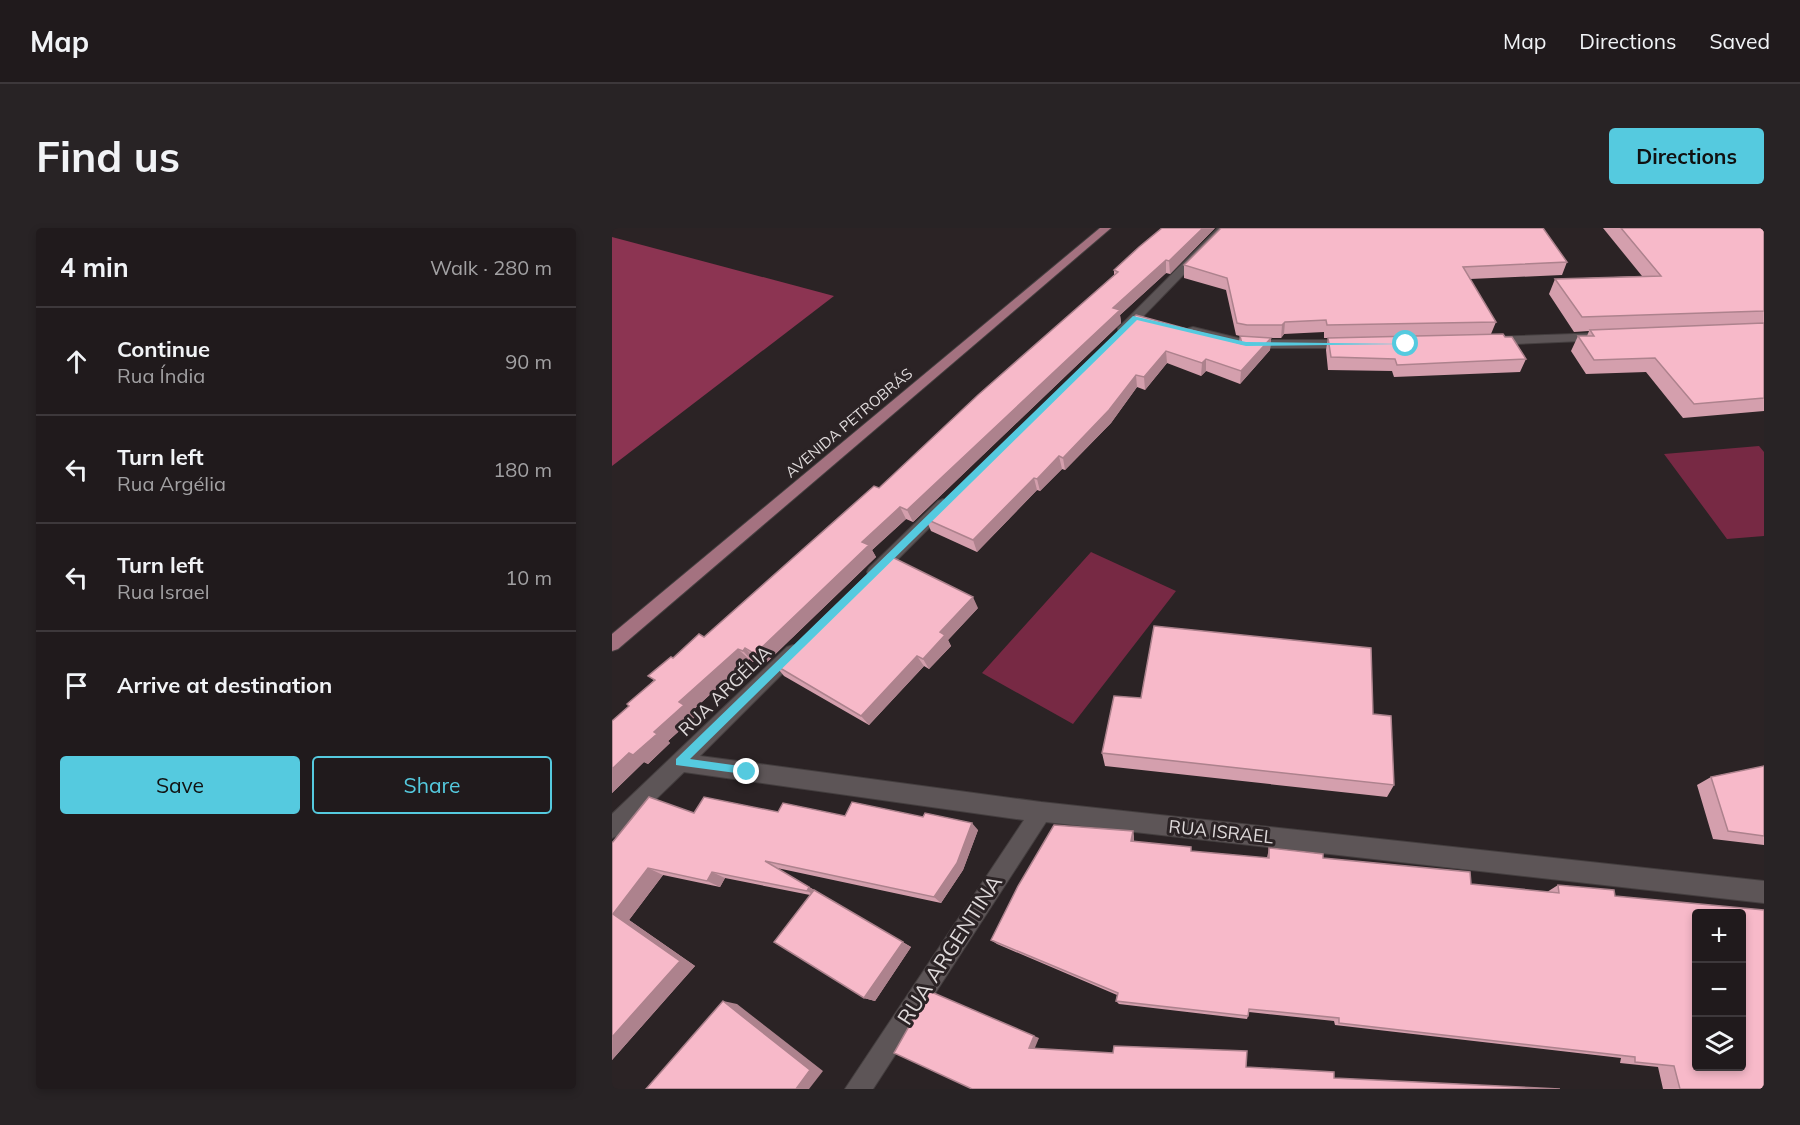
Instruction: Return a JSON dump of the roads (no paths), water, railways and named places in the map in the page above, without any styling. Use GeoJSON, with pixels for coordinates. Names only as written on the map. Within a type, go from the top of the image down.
{"type":"FeatureCollection","features":[{"type":"Feature","properties":{"kind":"main road","name":"AVENIDA PETROBRÁS"},"geometry":{"type":"LineString","coordinates":[[612,644],[1106,228]]}},
{"type":"Feature","properties":{"kind":"street"},"geometry":{"type":"LineString","coordinates":[[1110,343],[1141,319],[1224,232]]}},
{"type":"Feature","properties":{"kind":"street"},"geometry":{"type":"LineString","coordinates":[[1180,328],[1246,344],[1360,344]]}},
{"type":"Feature","properties":{"kind":"street"},"geometry":{"type":"LineString","coordinates":[[1475,342],[1614,337]]}},
{"type":"Feature","properties":{"kind":"street"},"geometry":{"type":"LineString","coordinates":[[865,581],[958,491]]}},
{"type":"Feature","properties":{"kind":"street","name":"RUA ARGÉLIA"},"geometry":{"type":"LineString","coordinates":[[612,828],[806,639]]}},
{"type":"Feature","properties":{"kind":"street","name":"RUA ISRAEL"},"geometry":{"type":"LineString","coordinates":[[679,762],[1041,812],[1764,892]]}},
{"type":"Feature","properties":{"kind":"street","name":"RUA ARGENTINA"},"geometry":{"type":"LineString","coordinates":[[858,1089],[1041,812]]}}]}
